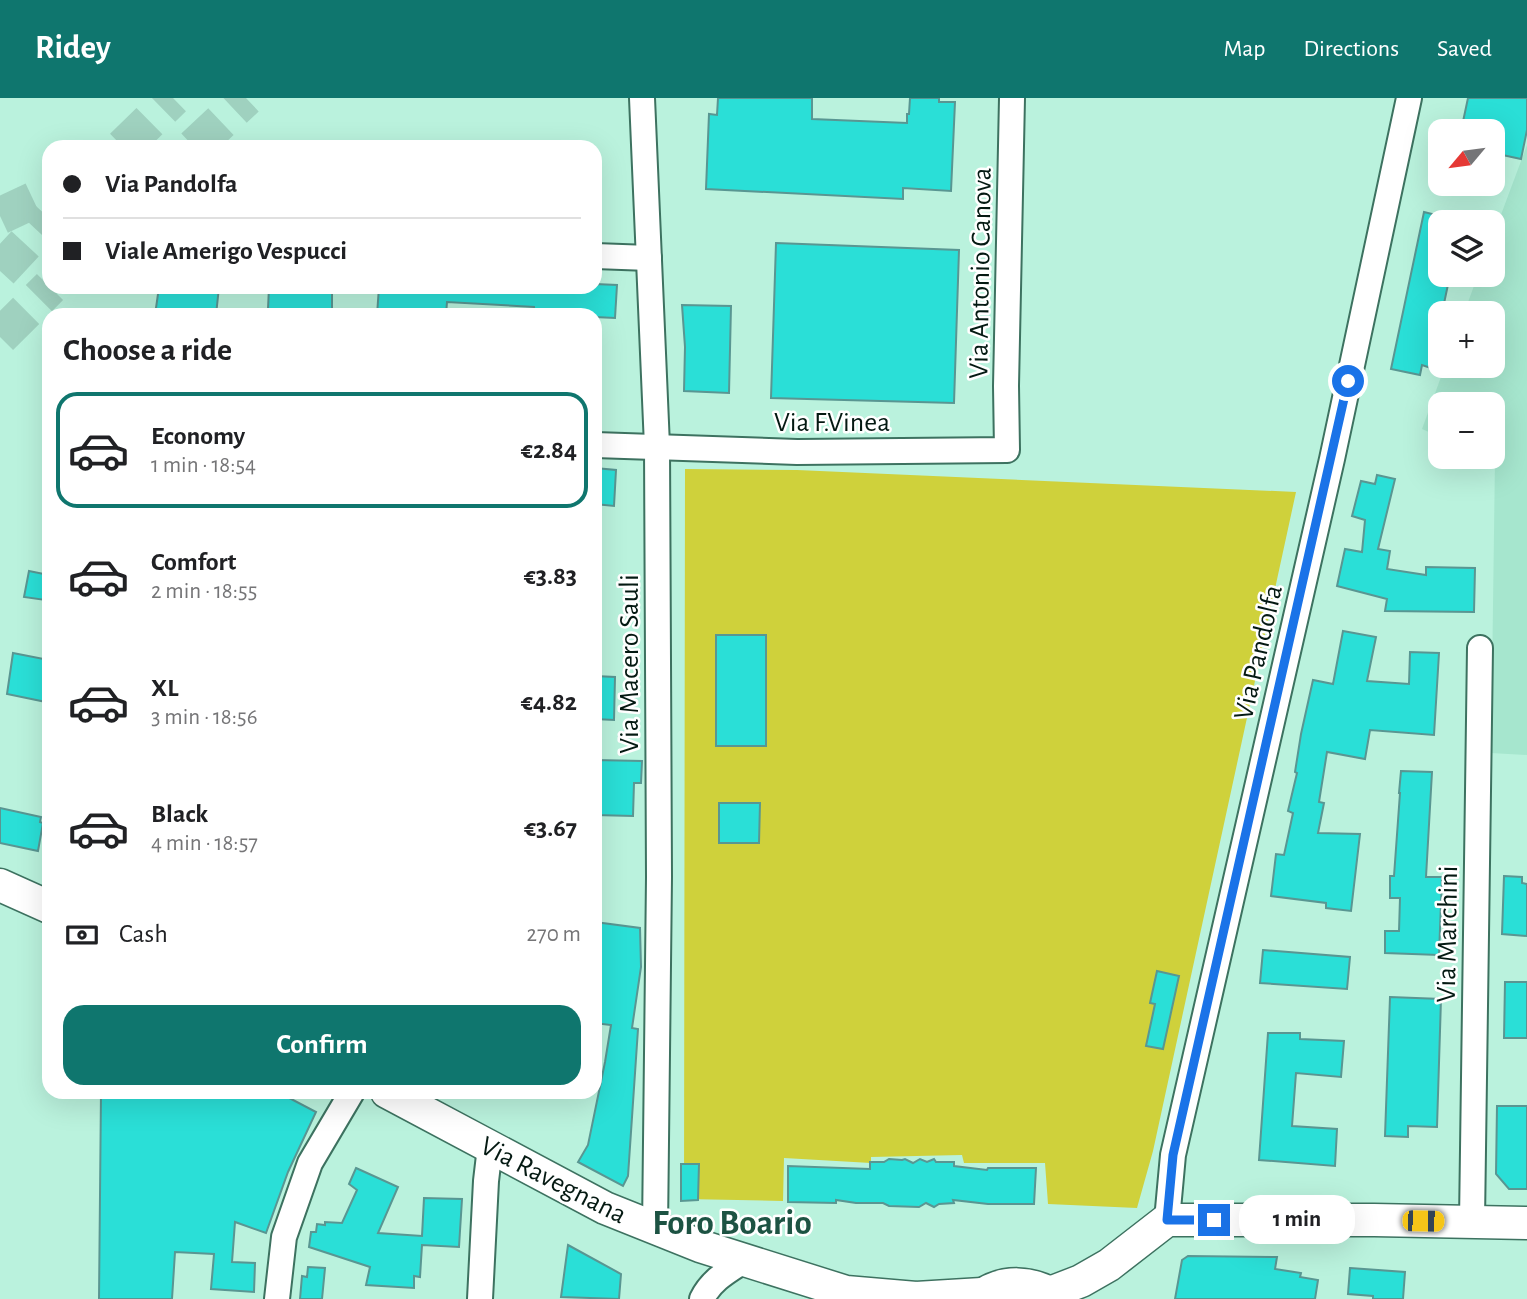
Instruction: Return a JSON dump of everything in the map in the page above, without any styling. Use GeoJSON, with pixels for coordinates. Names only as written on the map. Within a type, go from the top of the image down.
{"type":"FeatureCollection","features":[{"type":"Feature","properties":{"kind":"main road"},"geometry":{"type":"LineString","coordinates":[[0,885],[42,903]]}},
{"type":"Feature","properties":{"kind":"main road"},"geometry":{"type":"LineString","coordinates":[[0,896],[42,905]]}},
{"type":"Feature","properties":{"kind":"main road","name":"Via Ravegnana"},"geometry":{"type":"LineString","coordinates":[[400,1099],[605,1208],[700,1246],[852,1295],[980,1297],[1001,1286],[1026,1284],[1054,1296]]}},
{"type":"Feature","properties":{"kind":"main road"},"geometry":{"type":"LineString","coordinates":[[1054,1296],[1109,1265],[1167,1220],[1527,1223]]}},
{"type":"Feature","properties":{"kind":"street","name":"Via Macero Sauli"},"geometry":{"type":"LineString","coordinates":[[642,98],[657,446],[659,877],[656,1230]]}},
{"type":"Feature","properties":{"kind":"street","name":"Via Antonio Canova"},"geometry":{"type":"LineString","coordinates":[[1007,450],[1013,98]]}},
{"type":"Feature","properties":{"kind":"street","name":"Via Pandolfa"},"geometry":{"type":"LineString","coordinates":[[1167,1220],[1173,1155],[1329,472],[1409,98]]}},
{"type":"Feature","properties":{"kind":"street"},"geometry":{"type":"LineString","coordinates":[[602,256],[649,258]]}},
{"type":"Feature","properties":{"kind":"street","name":"Via F.Vinea"},"geometry":{"type":"LineString","coordinates":[[602,445],[797,452],[1007,450]]}},
{"type":"Feature","properties":{"kind":"street","name":"Via Marchini"},"geometry":{"type":"LineString","coordinates":[[1472,1222],[1480,648]]}},
{"type":"Feature","properties":{"kind":"street"},"geometry":{"type":"LineString","coordinates":[[277,1299],[284,1237],[310,1163],[348,1099]]}},
{"type":"Feature","properties":{"kind":"street"},"geometry":{"type":"LineString","coordinates":[[480,1299],[490,1147]]}},
{"type":"Feature","properties":{"kind":"street"},"geometry":{"type":"LineString","coordinates":[[702,1299],[707,1288],[719,1277],[745,1260]]}},
{"type":"Feature","properties":{"kind":"shaded area"},"geometry":{"type":"Polygon","coordinates":[[[1527,145],[1527,755],[1491,753],[1495,469],[1505,469],[1505,392],[1436,392],[1441,378],[1505,378],[1505,301],[1468,301],[1474,287],[1505,287],[1505,210],[1503,210],[1527,145]]]}},
{"type":"Feature","properties":{"kind":"shaded area"},"geometry":{"type":"Polygon","coordinates":[[[1428,413],[1428,432],[1422,429],[1428,413]]]}},
{"type":"Feature","properties":{"kind":"shaded area"},"geometry":{"type":"Polygon","coordinates":[[[685,469],[797,470],[1296,492],[1153,1151],[1137,1208],[1048,1204],[1045,1163],[964,1163],[962,1155],[871,1157],[871,1163],[784,1158],[783,1201],[684,1199],[685,469]]]}},
{"type":"Feature","properties":{"kind":"building"},"geometry":{"type":"Polygon","coordinates":[[[718,98],[812,98],[812,119],[907,123],[910,98],[939,98],[939,102],[955,102],[951,191],[903,188],[903,199],[706,189],[709,114],[717,115],[718,98]]]}},
{"type":"Feature","properties":{"kind":"building"},"geometry":{"type":"Polygon","coordinates":[[[1468,98],[1527,98],[1527,130],[1521,159],[1505,156],[1505,119],[1464,119],[1468,98]]]}},
{"type":"Feature","properties":{"kind":"building"},"geometry":{"type":"Polygon","coordinates":[[[1424,212],[1428,213],[1428,287],[1447,287],[1445,301],[1428,301],[1428,367],[1422,365],[1420,375],[1391,369],[1424,212]]]}},
{"type":"Feature","properties":{"kind":"building"},"geometry":{"type":"Polygon","coordinates":[[[776,243],[959,250],[954,403],[771,398],[776,243]]]}},
{"type":"Feature","properties":{"kind":"building"},"geometry":{"type":"Polygon","coordinates":[[[602,284],[617,285],[615,318],[602,317],[602,308],[534,308],[447,302],[447,308],[378,308],[378,294],[602,294],[602,284]]]}},
{"type":"Feature","properties":{"kind":"building"},"geometry":{"type":"Polygon","coordinates":[[[158,294],[218,294],[217,308],[156,308],[158,294]]]}},
{"type":"Feature","properties":{"kind":"building"},"geometry":{"type":"Polygon","coordinates":[[[269,294],[332,294],[332,308],[268,308],[269,294]]]}},
{"type":"Feature","properties":{"kind":"building"},"geometry":{"type":"Polygon","coordinates":[[[682,305],[731,306],[729,393],[684,391],[682,305]]]}},
{"type":"Feature","properties":{"kind":"building"},"geometry":{"type":"Polygon","coordinates":[[[602,469],[616,470],[614,506],[602,505],[602,469]]]}},
{"type":"Feature","properties":{"kind":"building"},"geometry":{"type":"Polygon","coordinates":[[[1377,475],[1395,479],[1378,549],[1390,551],[1387,569],[1426,575],[1426,567],[1475,568],[1474,612],[1385,611],[1387,599],[1337,586],[1345,549],[1362,552],[1365,520],[1352,516],[1361,481],[1375,484],[1377,475]]]}},
{"type":"Feature","properties":{"kind":"building"},"geometry":{"type":"Polygon","coordinates":[[[29,571],[42,574],[42,600],[24,597],[29,571]]]}},
{"type":"Feature","properties":{"kind":"building"},"geometry":{"type":"Polygon","coordinates":[[[1343,631],[1376,637],[1367,681],[1409,684],[1410,652],[1439,653],[1434,735],[1370,730],[1365,759],[1327,752],[1319,802],[1324,803],[1318,833],[1360,834],[1351,911],[1326,908],[1326,903],[1271,896],[1276,854],[1284,855],[1293,813],[1288,811],[1313,680],[1333,684],[1343,631]]]}},
{"type":"Feature","properties":{"kind":"building"},"geometry":{"type":"Polygon","coordinates":[[[716,635],[766,635],[766,746],[716,746],[716,635]]]}},
{"type":"Feature","properties":{"kind":"building"},"geometry":{"type":"Polygon","coordinates":[[[13,653],[42,659],[42,701],[7,694],[13,653]]]}},
{"type":"Feature","properties":{"kind":"building"},"geometry":{"type":"Polygon","coordinates":[[[602,676],[615,677],[614,720],[602,719],[602,676]]]}},
{"type":"Feature","properties":{"kind":"building"},"geometry":{"type":"Polygon","coordinates":[[[602,760],[642,761],[641,783],[634,783],[633,816],[602,815],[602,760]]]}},
{"type":"Feature","properties":{"kind":"building"},"geometry":{"type":"Polygon","coordinates":[[[1401,771],[1432,772],[1426,877],[1442,877],[1439,955],[1385,953],[1385,931],[1399,931],[1400,898],[1390,898],[1390,876],[1394,876],[1401,771]]]}},
{"type":"Feature","properties":{"kind":"building"},"geometry":{"type":"Polygon","coordinates":[[[719,803],[760,803],[759,843],[719,843],[719,803]]]}},
{"type":"Feature","properties":{"kind":"building"},"geometry":{"type":"Polygon","coordinates":[[[0,808],[41,817],[38,851],[0,843],[0,808]]]}},
{"type":"Feature","properties":{"kind":"building"},"geometry":{"type":"Polygon","coordinates":[[[1504,876],[1522,877],[1522,883],[1527,884],[1527,936],[1502,934],[1504,876]]]}},
{"type":"Feature","properties":{"kind":"building"},"geometry":{"type":"Polygon","coordinates":[[[602,923],[640,928],[641,967],[632,1028],[638,1029],[628,1176],[623,1186],[578,1162],[588,1145],[597,1099],[602,1099],[602,1077],[611,1025],[602,1024],[602,923]]]}},
{"type":"Feature","properties":{"kind":"building"},"geometry":{"type":"Polygon","coordinates":[[[1263,950],[1350,957],[1347,989],[1260,983],[1263,950]]]}},
{"type":"Feature","properties":{"kind":"building"},"geometry":{"type":"Polygon","coordinates":[[[1157,971],[1179,976],[1163,1049],[1146,1046],[1155,1004],[1150,1003],[1157,971]]]}},
{"type":"Feature","properties":{"kind":"building"},"geometry":{"type":"Polygon","coordinates":[[[1505,982],[1527,982],[1527,1038],[1504,1038],[1505,982]]]}},
{"type":"Feature","properties":{"kind":"building"},"geometry":{"type":"Polygon","coordinates":[[[1390,997],[1441,999],[1437,1127],[1408,1126],[1408,1137],[1385,1136],[1390,997]]]}},
{"type":"Feature","properties":{"kind":"building"},"geometry":{"type":"Polygon","coordinates":[[[1268,1033],[1300,1033],[1300,1039],[1344,1041],[1341,1077],[1296,1073],[1292,1126],[1337,1129],[1335,1166],[1259,1160],[1268,1033]]]}},
{"type":"Feature","properties":{"kind":"building"},"geometry":{"type":"Polygon","coordinates":[[[101,1099],[291,1099],[316,1112],[288,1172],[266,1233],[235,1222],[232,1262],[255,1263],[254,1292],[211,1289],[214,1254],[175,1252],[172,1299],[99,1299],[101,1099]]]}},
{"type":"Feature","properties":{"kind":"building"},"geometry":{"type":"Polygon","coordinates":[[[1497,1106],[1527,1106],[1527,1189],[1509,1189],[1496,1174],[1497,1106]]]}},
{"type":"Feature","properties":{"kind":"building"},"geometry":{"type":"Polygon","coordinates":[[[889,1159],[905,1159],[913,1163],[920,1159],[927,1162],[934,1159],[936,1162],[954,1162],[954,1166],[987,1170],[1036,1168],[1034,1204],[988,1204],[953,1200],[954,1203],[934,1207],[926,1203],[919,1207],[836,1200],[836,1203],[788,1202],[788,1166],[870,1169],[870,1162],[884,1162],[889,1159]]]}},
{"type":"Feature","properties":{"kind":"building"},"geometry":{"type":"Polygon","coordinates":[[[681,1164],[699,1164],[698,1200],[681,1201],[681,1164]]]}},
{"type":"Feature","properties":{"kind":"building"},"geometry":{"type":"Polygon","coordinates":[[[356,1168],[398,1187],[378,1233],[422,1236],[424,1198],[462,1199],[459,1247],[422,1245],[420,1277],[414,1276],[414,1288],[366,1285],[370,1267],[309,1247],[311,1232],[316,1232],[317,1224],[342,1223],[357,1190],[349,1184],[356,1168]]]}},
{"type":"Feature","properties":{"kind":"building"},"geometry":{"type":"Polygon","coordinates":[[[568,1245],[621,1274],[619,1299],[561,1297],[568,1245]]]}},
{"type":"Feature","properties":{"kind":"building"},"geometry":{"type":"Polygon","coordinates":[[[1188,1256],[1277,1257],[1275,1269],[1301,1273],[1300,1277],[1318,1280],[1315,1299],[1175,1299],[1182,1260],[1188,1256]]]}},
{"type":"Feature","properties":{"kind":"building"},"geometry":{"type":"Polygon","coordinates":[[[308,1267],[325,1268],[322,1299],[300,1299],[302,1276],[307,1277],[308,1267]]]}},
{"type":"Feature","properties":{"kind":"building"},"geometry":{"type":"Polygon","coordinates":[[[1350,1268],[1405,1272],[1403,1299],[1373,1299],[1373,1296],[1348,1294],[1350,1268]]]}},
{"type":"Feature","properties":{"kind":"tunnel"},"geometry":{"type":"LineString","coordinates":[[130,140],[173,98]]}},
{"type":"Feature","properties":{"kind":"tunnel"},"geometry":{"type":"LineString","coordinates":[[201,140],[246,98]]}},
{"type":"Feature","properties":{"kind":"tunnel"},"geometry":{"type":"LineString","coordinates":[[0,216],[42,196]]}},
{"type":"Feature","properties":{"kind":"tunnel"},"geometry":{"type":"LineString","coordinates":[[0,271],[42,226]]}},
{"type":"Feature","properties":{"kind":"tunnel"},"geometry":{"type":"LineString","coordinates":[[0,337],[43,294]]}},
{"type":"Feature","properties":{"kind":"district","name":"Foro Boario"},"geometry":{"type":"Point","coordinates":[732,1222]}},
{"type":"Feature","properties":{"kind":"route"},"geometry":{"type":"LineString","coordinates":[[1214,1220],[1167,1220],[1173,1155],[1348,381]]}}]}
